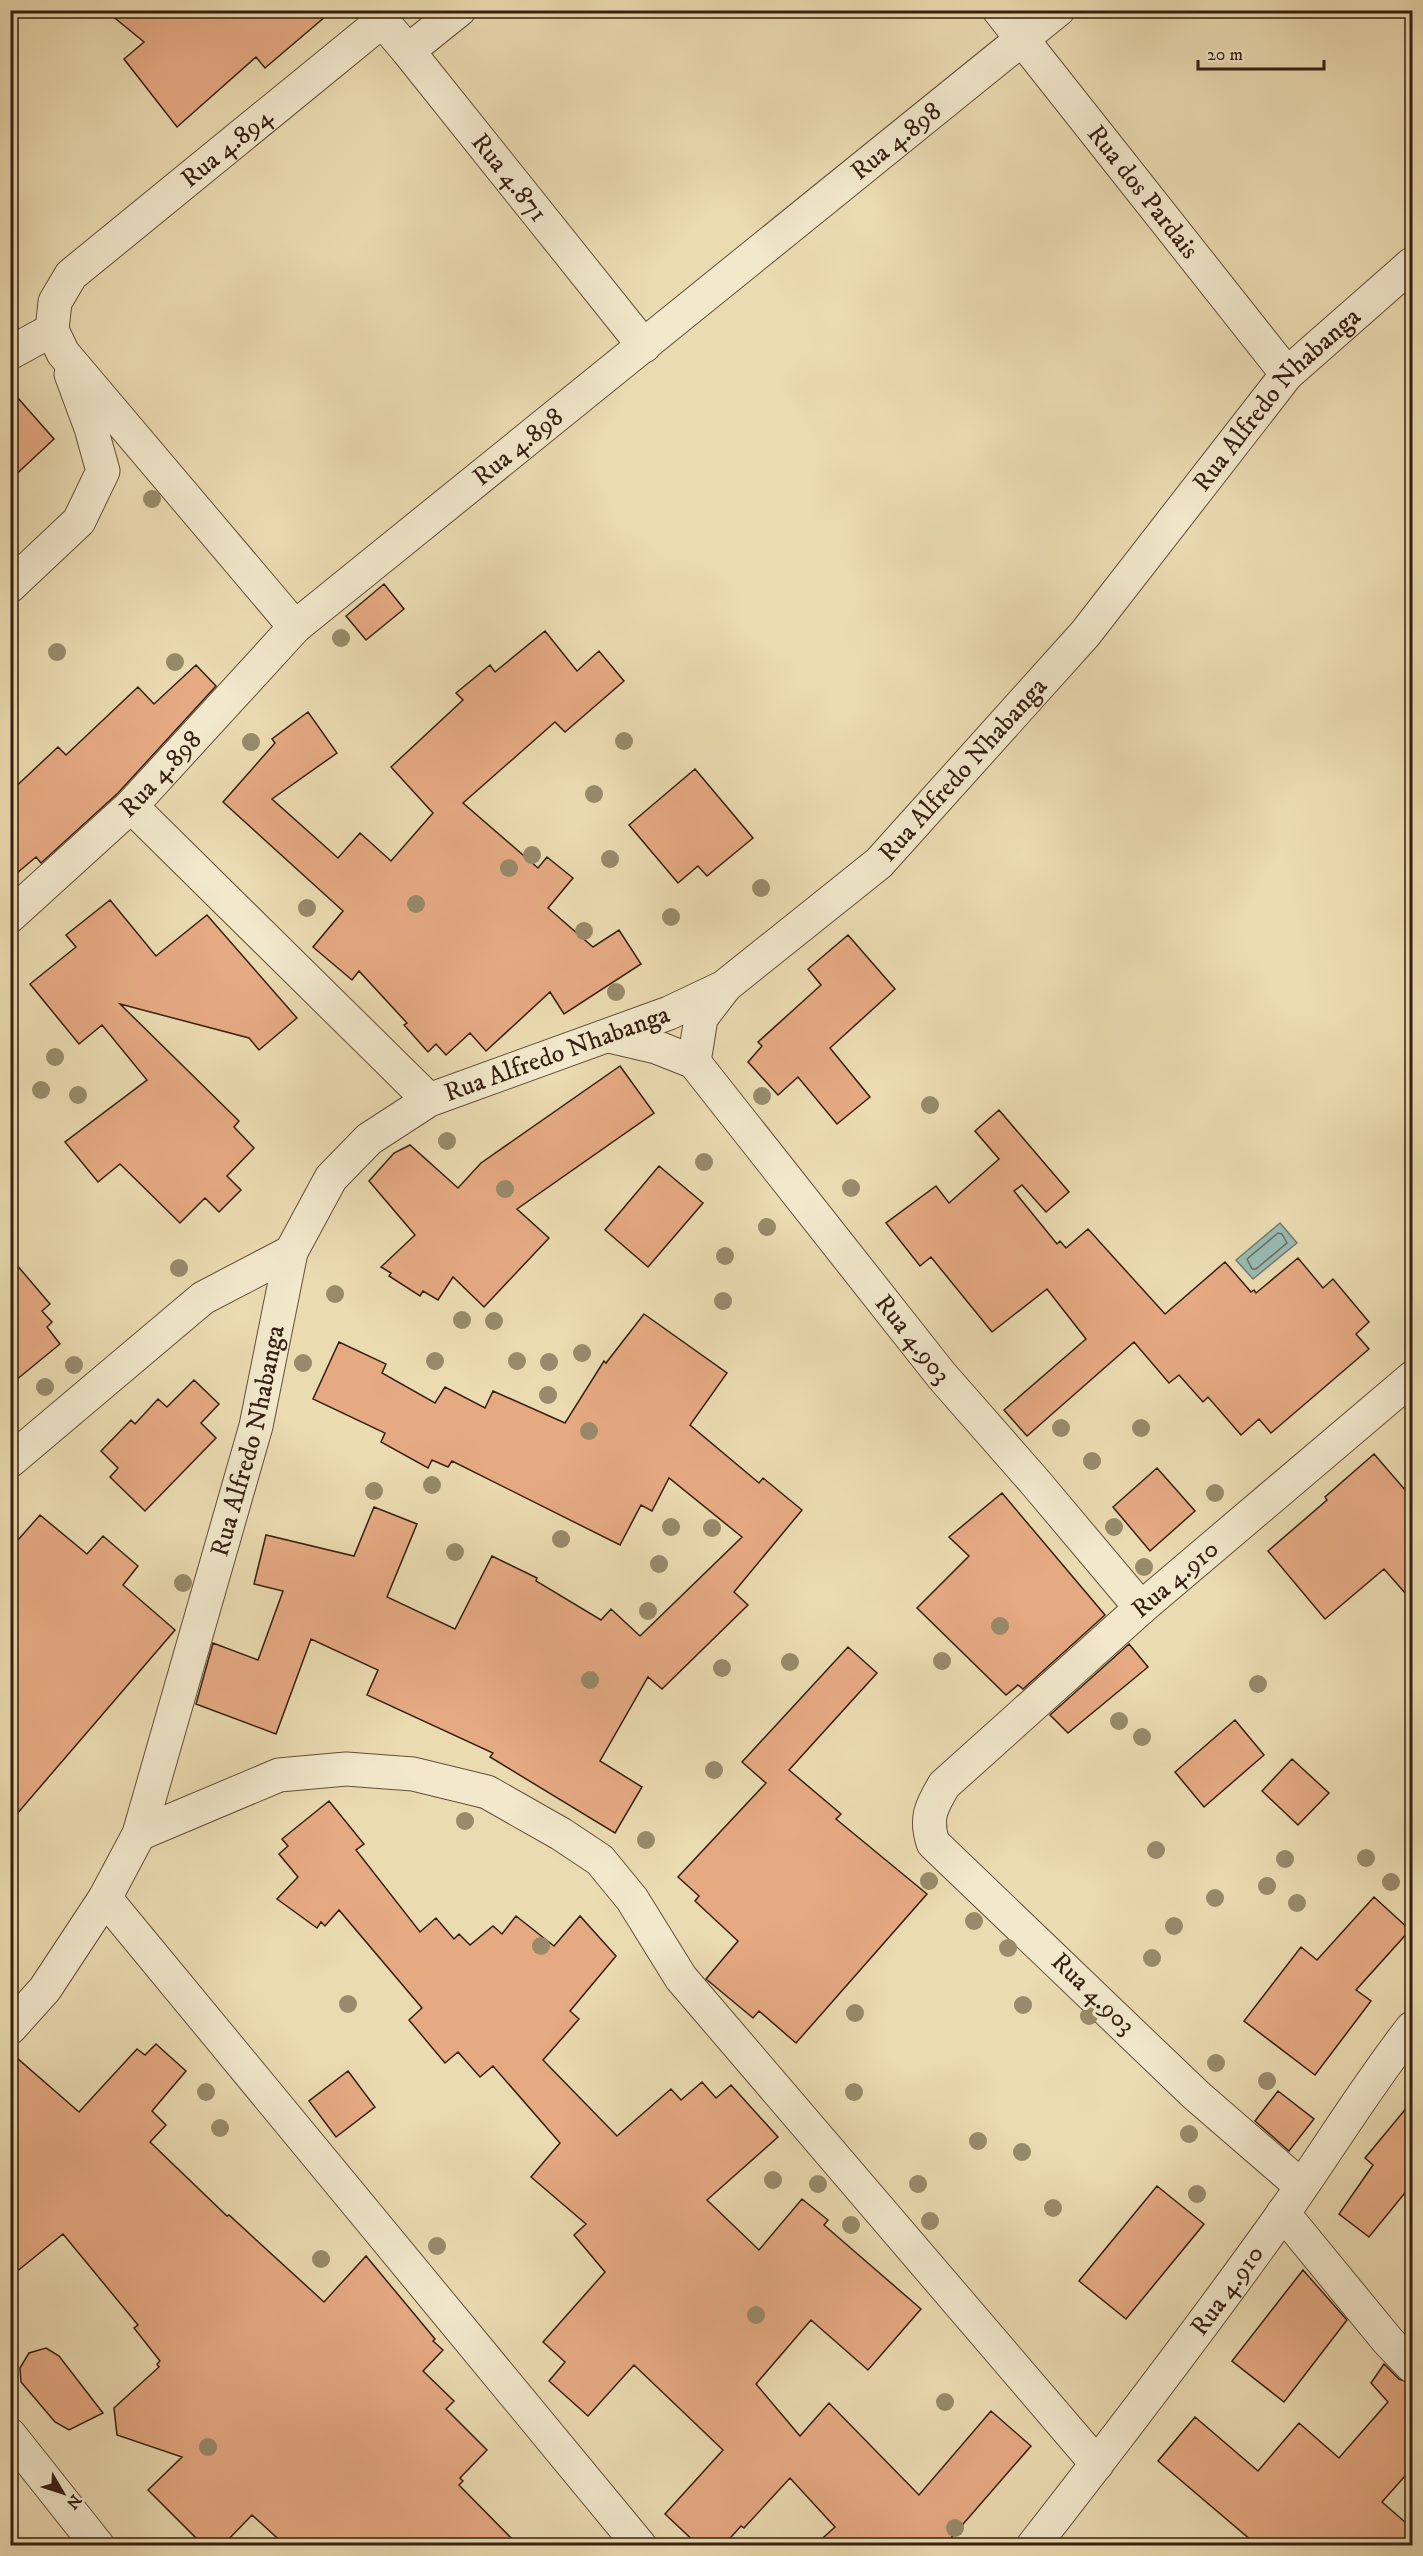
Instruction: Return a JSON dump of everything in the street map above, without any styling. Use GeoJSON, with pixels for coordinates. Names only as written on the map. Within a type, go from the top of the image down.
{"type":"FeatureCollection","features":[{"type":"Feature","properties":{"kind":"street"},"geometry":{"type":"LineString","coordinates":[[408,51],[459,10]]}},
{"type":"Feature","properties":{"kind":"street","name":"Rua dos Pardais"},"geometry":{"type":"LineString","coordinates":[[999,10],[1287,374]]}},
{"type":"Feature","properties":{"kind":"street","name":"Rua 4.898"},"geometry":{"type":"LineString","coordinates":[[10,916],[131,806],[295,627],[1024,40],[1058,10]]}},
{"type":"Feature","properties":{"kind":"street","name":"Rua 4.871"},"geometry":{"type":"LineString","coordinates":[[377,16],[408,51],[644,346]]}},
{"type":"Feature","properties":{"kind":"street","name":"Rua 4.894"},"geometry":{"type":"LineString","coordinates":[[58,341],[55,302],[71,275],[377,16]]}},
{"type":"Feature","properties":{"kind":"street","name":"Rua Alfredo Nhabanga"},"geometry":{"type":"LineString","coordinates":[[10,2028],[45,1989],[105,1898],[139,1834],[256,1426],[291,1252],[331,1178],[369,1139],[429,1100],[609,1036],[669,1013],[724,987],[879,863],[1085,634],[1287,374],[1413,264]]}},
{"type":"Feature","properties":{"kind":"street"},"geometry":{"type":"LineString","coordinates":[[10,353],[58,341]]}},
{"type":"Feature","properties":{"kind":"street"},"geometry":{"type":"LineString","coordinates":[[10,586],[79,521],[103,471],[91,428],[58,341]]}},
{"type":"Feature","properties":{"kind":"street"},"geometry":{"type":"LineString","coordinates":[[58,341],[295,627]]}},
{"type":"Feature","properties":{"kind":"street"},"geometry":{"type":"LineString","coordinates":[[131,806],[429,1100]]}},
{"type":"Feature","properties":{"kind":"street"},"geometry":{"type":"LineString","coordinates":[[609,1036],[656,1047],[694,1062],[701,1018],[724,987]]}},
{"type":"Feature","properties":{"kind":"street","name":"Rua 4.903"},"geometry":{"type":"LineString","coordinates":[[694,1062],[942,1376],[1141,1608]]}},
{"type":"Feature","properties":{"kind":"street"},"geometry":{"type":"LineString","coordinates":[[10,1461],[203,1298],[291,1252]]}},
{"type":"Feature","properties":{"kind":"street","name":"Rua 4.910"},"geometry":{"type":"LineString","coordinates":[[944,1785],[1141,1608],[1413,1378]]}},
{"type":"Feature","properties":{"kind":"street"},"geometry":{"type":"LineString","coordinates":[[139,1834],[279,1775],[346,1769],[413,1774],[487,1792],[600,1860],[632,1899],[681,1978],[1097,2464]]}},
{"type":"Feature","properties":{"kind":"street","name":"Rua 4.903"},"geometry":{"type":"LineString","coordinates":[[944,1785],[932,1805],[928,1826],[933,1843],[1071,1972],[1196,2095],[1300,2185]]}},
{"type":"Feature","properties":{"kind":"street"},"geometry":{"type":"LineString","coordinates":[[105,1898],[640,2546]]}},
{"type":"Feature","properties":{"kind":"street","name":"Rua 4.910"},"geometry":{"type":"LineString","coordinates":[[1033,2546],[1097,2464],[1283,2213],[1381,2068],[1413,2028]]}},
{"type":"Feature","properties":{"kind":"street"},"geometry":{"type":"LineString","coordinates":[[1283,2213],[1388,2341],[1413,2366]]}},
{"type":"Feature","properties":{"kind":"street"},"geometry":{"type":"LineString","coordinates":[[10,2434],[98,2546]]}},
{"type":"Feature","properties":{"kind":"water"},"geometry":{"type":"Polygon","coordinates":[[[1280,1223],[1297,1243],[1253,1279],[1236,1260],[1280,1223]]]}},
{"type":"Feature","properties":{"kind":"building"},"geometry":{"type":"Polygon","coordinates":[[[105,10],[333,10],[265,68],[256,57],[177,127],[124,59],[144,42],[105,10]]]}},
{"type":"Feature","properties":{"kind":"building"},"geometry":{"type":"Polygon","coordinates":[[[10,389],[54,439],[10,480],[10,389]]]}},
{"type":"Feature","properties":{"kind":"building"},"geometry":{"type":"Polygon","coordinates":[[[384,584],[404,609],[366,640],[346,616],[384,584]]]}},
{"type":"Feature","properties":{"kind":"building"},"geometry":{"type":"Polygon","coordinates":[[[545,631],[577,671],[599,651],[624,681],[565,732],[555,722],[463,803],[538,868],[547,857],[573,878],[548,908],[593,947],[619,930],[641,964],[564,1014],[550,992],[486,1051],[470,1033],[446,1055],[436,1044],[428,1052],[404,1025],[407,1023],[359,971],[352,980],[313,947],[343,911],[223,802],[275,743],[272,739],[308,712],[337,753],[272,799],[338,858],[360,833],[391,861],[433,813],[391,767],[463,700],[456,693],[490,665],[495,672],[545,631]]]}},
{"type":"Feature","properties":{"kind":"building"},"geometry":{"type":"Polygon","coordinates":[[[196,665],[216,686],[118,793],[41,863],[36,857],[10,879],[10,792],[58,747],[66,755],[138,687],[154,704],[196,665]]]}},
{"type":"Feature","properties":{"kind":"building"},"geometry":{"type":"Polygon","coordinates":[[[695,769],[753,838],[707,876],[698,866],[678,883],[629,825],[695,769]]]}},
{"type":"Feature","properties":{"kind":"building"},"geometry":{"type":"Polygon","coordinates":[[[110,900],[156,956],[207,915],[297,1018],[259,1050],[249,1038],[120,1004],[239,1121],[234,1127],[254,1148],[227,1176],[241,1190],[219,1212],[205,1198],[180,1223],[120,1164],[98,1182],[65,1142],[147,1080],[102,1025],[79,1044],[30,984],[76,947],[66,935],[110,900]]]}},
{"type":"Feature","properties":{"kind":"building"},"geometry":{"type":"Polygon","coordinates":[[[848,935],[895,989],[830,1048],[870,1097],[837,1124],[798,1077],[778,1095],[748,1062],[762,1046],[758,1042],[821,985],[808,969],[848,935]]]}},
{"type":"Feature","properties":{"kind":"building"},"geometry":{"type":"Polygon","coordinates":[[[620,1066],[654,1113],[517,1209],[549,1238],[484,1307],[453,1277],[438,1300],[423,1291],[420,1296],[389,1276],[391,1273],[381,1267],[415,1235],[369,1181],[394,1153],[410,1145],[458,1188],[481,1163],[620,1066]]]}},
{"type":"Feature","properties":{"kind":"building"},"geometry":{"type":"Polygon","coordinates":[[[999,1110],[1069,1192],[1046,1212],[1022,1185],[1014,1191],[1057,1244],[1060,1241],[1066,1248],[1088,1229],[1165,1314],[1225,1262],[1251,1292],[1254,1290],[1256,1293],[1298,1258],[1323,1288],[1333,1279],[1369,1322],[1356,1334],[1369,1349],[1271,1433],[1259,1419],[1241,1435],[1208,1397],[1203,1402],[1179,1375],[1169,1383],[1134,1342],[1027,1436],[1004,1410],[1086,1339],[1047,1289],[992,1332],[931,1257],[920,1266],[886,1223],[936,1186],[949,1203],[999,1159],[975,1131],[999,1110]]]}},
{"type":"Feature","properties":{"kind":"building"},"geometry":{"type":"Polygon","coordinates":[[[659,1166],[703,1203],[648,1267],[605,1230],[659,1166]]]}},
{"type":"Feature","properties":{"kind":"building"},"geometry":{"type":"Polygon","coordinates":[[[10,1257],[50,1304],[42,1311],[52,1322],[47,1327],[60,1344],[10,1385],[10,1257]]]}},
{"type":"Feature","properties":{"kind":"building"},"geometry":{"type":"Polygon","coordinates":[[[644,1314],[727,1373],[690,1425],[759,1483],[763,1478],[802,1510],[734,1592],[748,1605],[662,1689],[648,1677],[600,1761],[642,1787],[615,1833],[490,1757],[493,1753],[367,1695],[378,1670],[311,1639],[276,1734],[196,1704],[213,1643],[258,1660],[283,1591],[254,1584],[266,1535],[354,1556],[374,1507],[417,1524],[387,1597],[455,1629],[492,1556],[537,1578],[536,1581],[601,1620],[611,1609],[640,1636],[742,1537],[669,1478],[652,1511],[641,1505],[620,1545],[452,1461],[448,1467],[432,1460],[428,1468],[381,1442],[385,1433],[313,1399],[339,1342],[386,1364],[382,1373],[435,1403],[445,1387],[485,1408],[493,1391],[565,1423],[604,1361],[606,1363],[644,1314]]]}},
{"type":"Feature","properties":{"kind":"building"},"geometry":{"type":"Polygon","coordinates":[[[194,1380],[219,1404],[201,1423],[216,1438],[145,1511],[110,1477],[118,1468],[101,1451],[131,1420],[135,1424],[158,1399],[167,1407],[194,1380]]]}},
{"type":"Feature","properties":{"kind":"building"},"geometry":{"type":"Polygon","coordinates":[[[1374,1454],[1413,1499],[1413,1602],[1384,1569],[1325,1619],[1268,1551],[1327,1500],[1325,1497],[1374,1454]]]}},
{"type":"Feature","properties":{"kind":"building"},"geometry":{"type":"Polygon","coordinates":[[[1157,1468],[1195,1511],[1150,1551],[1113,1507],[1157,1468]]]}},
{"type":"Feature","properties":{"kind":"building"},"geometry":{"type":"Polygon","coordinates":[[[1002,1493],[1105,1615],[1023,1689],[1018,1685],[1006,1695],[917,1608],[969,1556],[949,1537],[1002,1493]]]}},
{"type":"Feature","properties":{"kind":"building"},"geometry":{"type":"Polygon","coordinates":[[[40,1515],[87,1554],[103,1536],[138,1566],[123,1585],[175,1630],[10,1822],[10,1549],[40,1515]]]}},
{"type":"Feature","properties":{"kind":"building"},"geometry":{"type":"Polygon","coordinates":[[[1129,1644],[1148,1667],[1068,1733],[1050,1715],[1129,1644]]]}},
{"type":"Feature","properties":{"kind":"building"},"geometry":{"type":"Polygon","coordinates":[[[848,1647],[877,1673],[789,1770],[841,1814],[836,1819],[927,1894],[796,2043],[759,2011],[753,2018],[706,1979],[738,1941],[695,1901],[699,1896],[678,1877],[766,1783],[742,1762],[848,1647]]]}},
{"type":"Feature","properties":{"kind":"building"},"geometry":{"type":"Polygon","coordinates":[[[1235,1720],[1264,1755],[1204,1807],[1175,1772],[1235,1720]]]}},
{"type":"Feature","properties":{"kind":"building"},"geometry":{"type":"Polygon","coordinates":[[[1292,1759],[1329,1793],[1298,1825],[1262,1791],[1292,1759]]]}},
{"type":"Feature","properties":{"kind":"building"},"geometry":{"type":"Polygon","coordinates":[[[329,1801],[364,1844],[356,1850],[420,1932],[436,1918],[454,1939],[459,1934],[470,1945],[493,1926],[502,1934],[516,1916],[554,1946],[580,1916],[616,1956],[570,2011],[579,2019],[543,2060],[617,2136],[671,2089],[681,2100],[702,2082],[716,2098],[731,2085],[778,2137],[707,2200],[759,2250],[802,2199],[828,2220],[824,2225],[921,2309],[868,2370],[811,2320],[756,2384],[800,2436],[829,2403],[919,2495],[991,2411],[1031,2446],[944,2546],[814,2546],[835,2527],[790,2478],[744,2528],[741,2526],[723,2546],[699,2546],[665,2514],[723,2450],[634,2365],[588,2416],[549,2381],[565,2362],[543,2342],[605,2272],[574,2235],[586,2224],[531,2177],[560,2143],[493,2066],[480,2077],[458,2052],[445,2063],[409,2020],[422,2008],[339,1910],[325,1926],[321,1922],[317,1928],[277,1899],[298,1877],[279,1854],[288,1846],[282,1839],[329,1801]]]}},
{"type":"Feature","properties":{"kind":"building"},"geometry":{"type":"Polygon","coordinates":[[[1374,1897],[1410,1930],[1356,1990],[1371,2001],[1315,2075],[1244,2021],[1301,1947],[1317,1960],[1374,1897]]]}},
{"type":"Feature","properties":{"kind":"building"},"geometry":{"type":"Polygon","coordinates":[[[156,2044],[186,2071],[152,2111],[166,2125],[150,2142],[227,2216],[229,2215],[324,2302],[366,2256],[435,2339],[433,2341],[443,2350],[423,2371],[454,2401],[446,2409],[487,2450],[460,2478],[463,2481],[459,2485],[519,2546],[286,2546],[252,2515],[222,2546],[204,2546],[148,2490],[182,2457],[117,2435],[114,2408],[159,2367],[157,2364],[160,2361],[134,2328],[138,2325],[63,2234],[10,2277],[10,2052],[79,2112],[137,2049],[145,2055],[156,2044]]]}},
{"type":"Feature","properties":{"kind":"building"},"geometry":{"type":"Polygon","coordinates":[[[348,2071],[375,2107],[336,2137],[309,2101],[348,2071]]]}},
{"type":"Feature","properties":{"kind":"building"},"geometry":{"type":"Polygon","coordinates":[[[1278,2091],[1314,2119],[1289,2151],[1255,2121],[1278,2091]]]}},
{"type":"Feature","properties":{"kind":"building"},"geometry":{"type":"Polygon","coordinates":[[[1413,2100],[1413,2183],[1369,2237],[1339,2214],[1373,2165],[1365,2158],[1413,2100]]]}},
{"type":"Feature","properties":{"kind":"building"},"geometry":{"type":"Polygon","coordinates":[[[1157,2186],[1204,2224],[1126,2319],[1079,2281],[1157,2186]]]}},
{"type":"Feature","properties":{"kind":"building"},"geometry":{"type":"Polygon","coordinates":[[[1303,2270],[1347,2320],[1284,2402],[1232,2361],[1303,2270]]]}},
{"type":"Feature","properties":{"kind":"building"},"geometry":{"type":"Polygon","coordinates":[[[46,2348],[59,2356],[103,2413],[69,2430],[55,2422],[21,2382],[20,2368],[29,2353],[46,2348]]]}},
{"type":"Feature","properties":{"kind":"building"},"geometry":{"type":"Polygon","coordinates":[[[1384,2364],[1399,2379],[1413,2384],[1413,2467],[1382,2502],[1413,2529],[1413,2546],[1258,2546],[1158,2461],[1195,2417],[1258,2471],[1299,2423],[1339,2458],[1388,2402],[1371,2383],[1384,2364]]]}}]}
